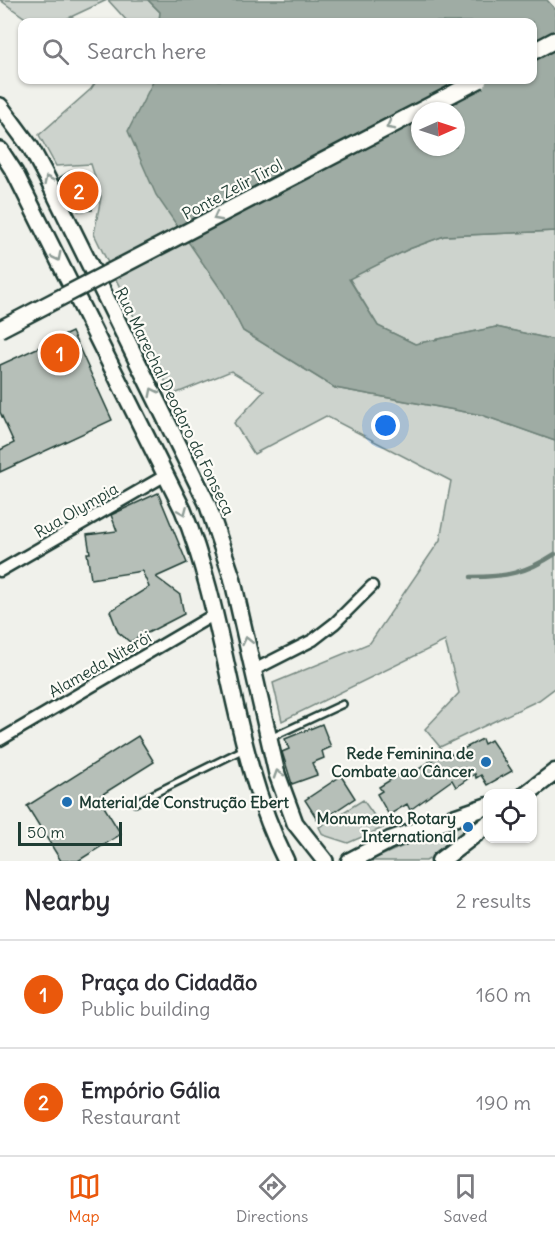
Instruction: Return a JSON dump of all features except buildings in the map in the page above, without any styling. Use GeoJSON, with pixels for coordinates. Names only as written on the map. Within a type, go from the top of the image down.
{"type":"FeatureCollection","features":[{"type":"Feature","properties":{"kind":"main road"},"geometry":{"type":"LineString","coordinates":[[537,49],[555,40]]}},
{"type":"Feature","properties":{"kind":"main road","name":"Ponte Zelir Tirol"},"geometry":{"type":"LineString","coordinates":[[0,330],[471,84]]}},
{"type":"Feature","properties":{"kind":"main road","name":"Rua Marechal Deodoro da Fonseca"},"geometry":{"type":"LineString","coordinates":[[1,108],[31,148],[46,176],[207,502],[227,557],[268,739],[295,823],[325,861]]}},
{"type":"Feature","properties":{"kind":"main road"},"geometry":{"type":"LineString","coordinates":[[0,150],[15,173],[75,292],[166,475],[196,543],[246,749],[264,810],[286,861]]}},
{"type":"Feature","properties":{"kind":"main road"},"geometry":{"type":"LineString","coordinates":[[246,749],[268,739]]}},
{"type":"Feature","properties":{"kind":"main road"},"geometry":{"type":"LineString","coordinates":[[530,789],[555,772]]}},
{"type":"Feature","properties":{"kind":"main road"},"geometry":{"type":"LineString","coordinates":[[350,861],[390,840],[483,808]]}},
{"type":"Feature","properties":{"kind":"main road"},"geometry":{"type":"LineString","coordinates":[[440,861],[483,828]]}},
{"type":"Feature","properties":{"kind":"street"},"geometry":{"type":"LineString","coordinates":[[0,330],[75,292]]}},
{"type":"Feature","properties":{"kind":"street","name":"Rua Olympia"},"geometry":{"type":"LineString","coordinates":[[0,571],[166,475]]}},
{"type":"Feature","properties":{"kind":"street"},"geometry":{"type":"LineString","coordinates":[[254,670],[313,640],[336,623],[372,586]]}},
{"type":"Feature","properties":{"kind":"street","name":"Alameda Niterói"},"geometry":{"type":"LineString","coordinates":[[0,740],[215,614]]}},
{"type":"Feature","properties":{"kind":"lane"},"geometry":{"type":"LineString","coordinates":[[268,739],[343,704]]}},
{"type":"Feature","properties":{"kind":"lane"},"geometry":{"type":"LineString","coordinates":[[135,803],[246,749]]}},
{"type":"Feature","properties":{"kind":"shaded area"},"geometry":{"type":"Polygon","coordinates":[[[0,0],[107,0],[69,18],[25,18],[0,0]]]}},
{"type":"Feature","properties":{"kind":"shaded area"},"geometry":{"type":"Polygon","coordinates":[[[108,0],[148,0],[160,12],[159,18],[124,18],[108,0]]]}},
{"type":"Feature","properties":{"kind":"shaded area"},"geometry":{"type":"Polygon","coordinates":[[[148,0],[547,0],[555,9],[555,231],[444,236],[409,249],[349,279],[378,326],[415,344],[496,327],[555,340],[555,441],[482,415],[335,388],[243,331],[224,294],[156,195],[128,131],[152,84],[537,84],[537,18],[159,18],[160,12],[148,0]]]}},
{"type":"Feature","properties":{"kind":"shaded area"},"geometry":{"type":"Polygon","coordinates":[[[94,84],[155,84],[195,250],[225,294],[243,331],[335,388],[482,415],[555,441],[555,688],[539,700],[440,747],[425,729],[459,693],[445,641],[282,721],[273,683],[370,643],[440,540],[451,481],[326,416],[254,454],[234,423],[264,391],[231,371],[172,395],[94,234],[101,197],[91,164],[56,166],[39,135],[94,84]]]}},
{"type":"Feature","properties":{"kind":"shaded area"},"geometry":{"type":"Polygon","coordinates":[[[555,231],[555,340],[496,327],[415,344],[378,326],[349,278],[409,249],[444,236],[555,231]]]}},
{"type":"Feature","properties":{"kind":"shaded area"},"geometry":{"type":"Polygon","coordinates":[[[363,800],[383,828],[348,843],[323,835],[319,827],[363,800]]]}},
{"type":"Feature","properties":{"kind":"shaded area"},"geometry":{"type":"Polygon","coordinates":[[[483,817],[447,848],[426,861],[369,861],[426,836],[483,817]]]}},
{"type":"Feature","properties":{"kind":"waterway"},"geometry":{"type":"LineString","coordinates":[[471,577],[515,573],[534,566],[555,554]]}},
{"type":"Feature","properties":{"kind":"place","name":"Empório Gália"},"geometry":{"type":"Point","coordinates":[79,191]}},
{"type":"Feature","properties":{"kind":"place","name":"Praça do Cidadão"},"geometry":{"type":"Point","coordinates":[60,353]}},
{"type":"Feature","properties":{"kind":"place","name":"Rede Feminina de Combate ao Câncer"},"geometry":{"type":"Point","coordinates":[486,762]}},
{"type":"Feature","properties":{"kind":"place","name":"Material de Construção Ebert"},"geometry":{"type":"Point","coordinates":[67,802]}},
{"type":"Feature","properties":{"kind":"place","name":"Monumento Rotary International"},"geometry":{"type":"Point","coordinates":[468,827]}}]}
